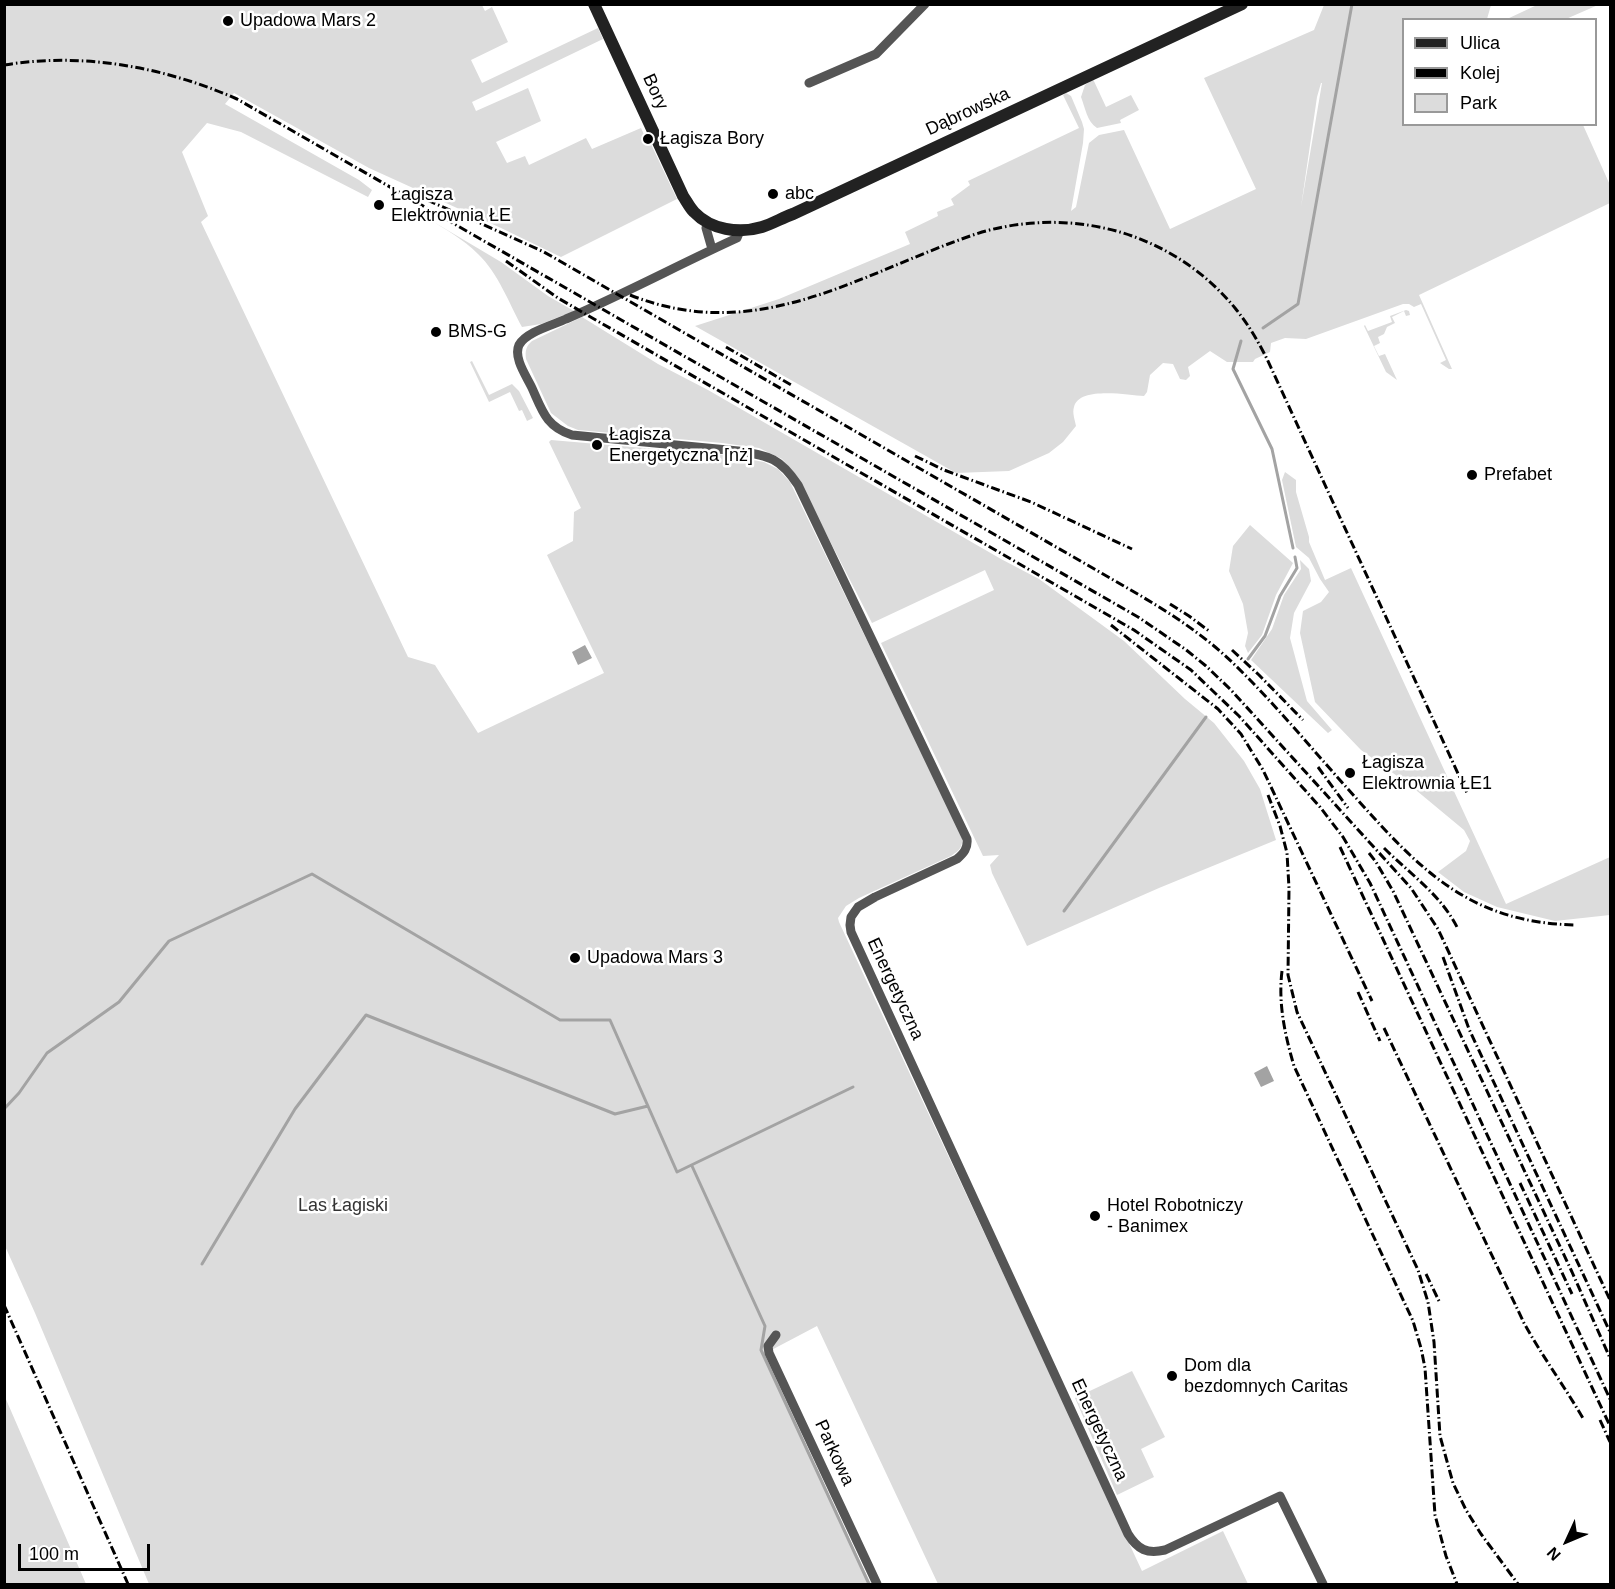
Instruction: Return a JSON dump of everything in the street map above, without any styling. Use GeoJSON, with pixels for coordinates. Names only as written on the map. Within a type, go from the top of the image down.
{"type":"FeatureCollection","features":[{"type":"Feature","properties":{"kind":"street","name":"Bory"},"geometry":{"type":"LineString","coordinates":[[594,4],[683,196],[694,213],[708,222],[740,231]]}},
{"type":"Feature","properties":{"kind":"street"},"geometry":{"type":"LineString","coordinates":[[809,83],[876,54],[926,4]]}},
{"type":"Feature","properties":{"kind":"street","name":"Dąbrowska"},"geometry":{"type":"LineString","coordinates":[[572,435],[554,426],[544,414],[519,361],[517,350],[529,334],[582,312],[737,238],[740,231],[765,226],[1242,4]]}},
{"type":"Feature","properties":{"kind":"street"},"geometry":{"type":"LineString","coordinates":[[708,222],[706,228],[712,249]]}},
{"type":"Feature","properties":{"kind":"street","name":"Energetyczna"},"geometry":{"type":"LineString","coordinates":[[572,435],[762,455],[772,458],[784,468],[798,485],[968,843],[965,851],[957,859],[858,907],[851,917],[851,932],[1128,1534],[1133,1542],[1146,1551],[1166,1550],[1280,1496],[1323,1584]]}},
{"type":"Feature","properties":{"kind":"street","name":"Parkowa"},"geometry":{"type":"LineString","coordinates":[[776,1335],[768,1346],[769,1353],[877,1584]]}},
{"type":"Feature","properties":{"kind":"green space"},"geometry":{"type":"Polygon","coordinates":[[[1537,4],[1598,5],[1568,18],[1509,18],[1537,4]]]}},
{"type":"Feature","properties":{"kind":"green space","name":"Las Łagiski"},"geometry":{"type":"Polygon","coordinates":[[[4,5],[482,5],[485,11],[492,7],[508,42],[471,60],[482,83],[598,28],[603,39],[472,102],[476,111],[528,88],[541,121],[496,142],[507,163],[525,156],[529,165],[586,138],[592,149],[641,128],[648,143],[650,142],[677,199],[561,257],[369,168],[234,93],[225,104],[359,180],[372,190],[368,197],[241,132],[207,123],[182,152],[208,216],[201,222],[408,657],[435,665],[478,733],[604,673],[547,555],[573,541],[574,512],[581,508],[549,442],[551,440],[725,455],[764,462],[778,469],[790,482],[962,836],[961,846],[954,854],[859,898],[846,906],[838,918],[839,922],[1142,1571],[1223,1531],[1248,1584],[938,1584],[817,1326],[762,1355],[871,1584],[149,1584],[5,1246],[4,5]]]}},
{"type":"Feature","properties":{"kind":"green space"},"geometry":{"type":"Polygon","coordinates":[[[1324,5],[1491,5],[1487,18],[1402,18],[1402,126],[1583,126],[1610,185],[1610,203],[1419,295],[1452,369],[1440,363],[1446,360],[1421,304],[1414,307],[1403,304],[1306,339],[1285,338],[1271,343],[1270,352],[1253,362],[1227,362],[1210,351],[1188,367],[1190,376],[1186,380],[1180,379],[1173,364],[1163,363],[1150,375],[1144,396],[1104,393],[1085,396],[1078,400],[1073,409],[1076,426],[1063,442],[1049,453],[1009,471],[956,473],[695,326],[779,299],[910,244],[905,232],[938,216],[937,212],[954,205],[951,199],[970,185],[968,181],[1079,128],[1063,95],[1066,93],[1071,96],[1084,129],[1071,211],[1076,207],[1089,143],[1099,135],[1124,130],[1170,229],[1256,189],[1204,78],[1314,30],[1324,5]],[[1322,83],[1317,97],[1301,207],[1322,83]]]}},
{"type":"Feature","properties":{"kind":"green space"},"geometry":{"type":"Polygon","coordinates":[[[1093,79],[1106,107],[1131,95],[1139,110],[1120,120],[1121,123],[1097,128],[1089,118],[1081,97],[1085,85],[1093,79]]]}},
{"type":"Feature","properties":{"kind":"green space"},"geometry":{"type":"Polygon","coordinates":[[[427,218],[501,262],[548,296],[574,311],[541,324],[522,327],[497,279],[485,262],[460,239],[427,218]]]}},
{"type":"Feature","properties":{"kind":"green space"},"geometry":{"type":"Polygon","coordinates":[[[1406,310],[1410,315],[1406,316],[1404,311],[1392,317],[1395,323],[1387,327],[1384,334],[1378,337],[1380,343],[1374,346],[1379,356],[1385,354],[1397,380],[1386,372],[1364,326],[1368,331],[1392,322],[1390,316],[1406,310]]]}},
{"type":"Feature","properties":{"kind":"green space"},"geometry":{"type":"Polygon","coordinates":[[[582,317],[658,364],[708,390],[1039,579],[1124,641],[1214,723],[1244,761],[1260,789],[1276,840],[1027,946],[992,873],[990,865],[999,855],[983,856],[881,643],[994,590],[985,570],[872,623],[796,475],[782,459],[759,448],[578,430],[568,426],[551,413],[526,359],[526,349],[532,341],[582,317]]]}},
{"type":"Feature","properties":{"kind":"green space"},"geometry":{"type":"Polygon","coordinates":[[[472,361],[489,395],[512,384],[519,391],[533,418],[527,421],[522,410],[519,411],[510,392],[489,402],[470,362],[472,361]]]}},
{"type":"Feature","properties":{"kind":"green space"},"geometry":{"type":"Polygon","coordinates":[[[1285,472],[1296,480],[1296,492],[1309,542],[1325,580],[1351,568],[1506,904],[1610,857],[1610,915],[1555,921],[1497,907],[1464,892],[1438,872],[1466,851],[1470,841],[1464,830],[1411,786],[1361,750],[1315,702],[1300,633],[1303,611],[1321,602],[1329,592],[1309,558],[1296,547],[1282,480],[1285,472]]]}},
{"type":"Feature","properties":{"kind":"green space"},"geometry":{"type":"Polygon","coordinates":[[[1250,525],[1293,563],[1276,595],[1262,635],[1248,653],[1245,646],[1248,633],[1243,604],[1229,571],[1233,546],[1250,525]]]}},
{"type":"Feature","properties":{"kind":"green space"},"geometry":{"type":"Polygon","coordinates":[[[1300,560],[1309,569],[1311,581],[1294,613],[1290,638],[1307,701],[1332,730],[1328,733],[1251,660],[1272,629],[1284,595],[1301,569],[1300,560]]]}},
{"type":"Feature","properties":{"kind":"green space"},"geometry":{"type":"Polygon","coordinates":[[[1132,1371],[1165,1437],[1141,1449],[1154,1477],[1117,1495],[1075,1398],[1132,1371]]]}},
{"type":"Feature","properties":{"kind":"green space"},"geometry":{"type":"Polygon","coordinates":[[[5,1397],[86,1584],[5,1584],[5,1397]]]}},
{"type":"Feature","properties":{"kind":"shaded area"},"geometry":{"type":"Polygon","coordinates":[[[585,645],[592,658],[578,665],[572,652],[585,645]]]}},
{"type":"Feature","properties":{"kind":"shaded area"},"geometry":{"type":"Polygon","coordinates":[[[1267,1066],[1274,1081],[1261,1087],[1254,1073],[1267,1066]]]}},
{"type":"Feature","properties":{"kind":"waterway"},"geometry":{"type":"LineString","coordinates":[[1263,328],[1298,304],[1352,4]]}},
{"type":"Feature","properties":{"kind":"waterway"},"geometry":{"type":"LineString","coordinates":[[1241,341],[1233,369],[1272,449],[1293,548]]}},
{"type":"Feature","properties":{"kind":"waterway"},"geometry":{"type":"LineString","coordinates":[[1248,659],[1265,636],[1280,596],[1297,568],[1295,557]]}},
{"type":"Feature","properties":{"kind":"waterway"},"geometry":{"type":"LineString","coordinates":[[1064,911],[1206,717]]}},
{"type":"Feature","properties":{"kind":"waterway"},"geometry":{"type":"LineString","coordinates":[[4,1109],[19,1093],[47,1053],[119,1002],[169,941],[312,874],[560,1020],[610,1020],[677,1172],[853,1087]]}},
{"type":"Feature","properties":{"kind":"waterway"},"geometry":{"type":"LineString","coordinates":[[202,1264],[295,1109],[366,1015],[615,1114],[648,1106]]}},
{"type":"Feature","properties":{"kind":"waterway"},"geometry":{"type":"LineString","coordinates":[[692,1166],[765,1326],[761,1350],[869,1584]]}},
{"type":"Feature","properties":{"kind":"railway"},"geometry":{"type":"LineString","coordinates":[[4,65],[64,60],[123,65],[181,78],[237,99],[1138,617],[1185,649],[1231,690],[1411,888],[1438,929],[1610,1300]]}},
{"type":"Feature","properties":{"kind":"railway"},"geometry":{"type":"LineString","coordinates":[[427,200],[477,222]]}},
{"type":"Feature","properties":{"kind":"railway"},"geometry":{"type":"LineString","coordinates":[[469,218],[544,252],[1171,615],[1212,644],[1236,666],[1380,824],[1426,870],[1477,903],[1506,915],[1539,922],[1576,925]]}},
{"type":"Feature","properties":{"kind":"railway"},"geometry":{"type":"LineString","coordinates":[[630,295],[678,309],[723,313],[767,308],[810,298],[982,232],[1017,225],[1052,222],[1087,225],[1120,232],[1152,244],[1182,261],[1210,282],[1235,308],[1264,352],[1467,793]]}},
{"type":"Feature","properties":{"kind":"railway"},"geometry":{"type":"LineString","coordinates":[[506,261],[558,298],[1134,630],[1191,670],[1239,716],[1320,807],[1343,837],[1370,883],[1610,1399]]}},
{"type":"Feature","properties":{"kind":"railway"},"geometry":{"type":"LineString","coordinates":[[726,347],[793,386]]}},
{"type":"Feature","properties":{"kind":"railway"},"geometry":{"type":"LineString","coordinates":[[915,456],[944,470],[1031,502],[1132,549]]}},
{"type":"Feature","properties":{"kind":"railway"},"geometry":{"type":"LineString","coordinates":[[1170,604],[1209,631]]}},
{"type":"Feature","properties":{"kind":"railway"},"geometry":{"type":"LineString","coordinates":[[1111,625],[1218,709],[1241,734],[1263,770],[1372,1001]]}},
{"type":"Feature","properties":{"kind":"railway"},"geometry":{"type":"LineString","coordinates":[[1232,650],[1303,720]]}},
{"type":"Feature","properties":{"kind":"railway"},"geometry":{"type":"LineString","coordinates":[[1318,767],[1348,808]]}},
{"type":"Feature","properties":{"kind":"railway"},"geometry":{"type":"LineString","coordinates":[[1268,795],[1287,853],[1288,975],[1297,1012],[1418,1270],[1428,1302],[1434,1342],[1440,1436],[1453,1483],[1481,1534],[1518,1584]]}},
{"type":"Feature","properties":{"kind":"railway"},"geometry":{"type":"LineString","coordinates":[[1340,847],[1610,1426]]}},
{"type":"Feature","properties":{"kind":"railway"},"geometry":{"type":"LineString","coordinates":[[1384,848],[1433,894],[1457,927]]}},
{"type":"Feature","properties":{"kind":"railway"},"geometry":{"type":"LineString","coordinates":[[1369,853],[1393,891],[1610,1358]]}},
{"type":"Feature","properties":{"kind":"railway"},"geometry":{"type":"LineString","coordinates":[[1443,957],[1469,1029],[1610,1332]]}},
{"type":"Feature","properties":{"kind":"railway"},"geometry":{"type":"LineString","coordinates":[[1282,971],[1283,1019],[1294,1066],[1413,1321],[1421,1348],[1425,1368],[1435,1515],[1446,1556],[1457,1584]]}},
{"type":"Feature","properties":{"kind":"railway"},"geometry":{"type":"LineString","coordinates":[[1358,992],[1380,1041]]}},
{"type":"Feature","properties":{"kind":"railway"},"geometry":{"type":"LineString","coordinates":[[1384,1028],[1524,1323],[1584,1420]]}},
{"type":"Feature","properties":{"kind":"railway"},"geometry":{"type":"LineString","coordinates":[[1520,1183],[1572,1294]]}},
{"type":"Feature","properties":{"kind":"railway"},"geometry":{"type":"LineString","coordinates":[[1426,1274],[1439,1301]]}},
{"type":"Feature","properties":{"kind":"railway"},"geometry":{"type":"LineString","coordinates":[[4,1305],[128,1584]]}},
{"type":"Feature","properties":{"kind":"railway"},"geometry":{"type":"LineString","coordinates":[[1600,1420],[1610,1442]]}},
{"type":"Feature","properties":{"kind":"place","name":"Upadowa Mars 2"},"geometry":{"type":"Point","coordinates":[228,21]}},
{"type":"Feature","properties":{"kind":"place","name":"Łagisza Bory"},"geometry":{"type":"Point","coordinates":[648,139]}},
{"type":"Feature","properties":{"kind":"place","name":"abc"},"geometry":{"type":"Point","coordinates":[773,194]}},
{"type":"Feature","properties":{"kind":"place","name":"Łagisza Elektrownia ŁE"},"geometry":{"type":"Point","coordinates":[379,205]}},
{"type":"Feature","properties":{"kind":"place","name":"BMS-G"},"geometry":{"type":"Point","coordinates":[436,332]}},
{"type":"Feature","properties":{"kind":"place","name":"Łagisza Energetyczna [nż]"},"geometry":{"type":"Point","coordinates":[597,445]}},
{"type":"Feature","properties":{"kind":"place","name":"Prefabet"},"geometry":{"type":"Point","coordinates":[1472,475]}},
{"type":"Feature","properties":{"kind":"place","name":"Łagisza Elektrownia ŁE1"},"geometry":{"type":"Point","coordinates":[1350,773]}},
{"type":"Feature","properties":{"kind":"place","name":"Upadowa Mars 3"},"geometry":{"type":"Point","coordinates":[575,958]}},
{"type":"Feature","properties":{"kind":"place","name":"Hotel Robotniczy - Banimex"},"geometry":{"type":"Point","coordinates":[1095,1216]}},
{"type":"Feature","properties":{"kind":"place","name":"Dom dla bezdomnych Caritas"},"geometry":{"type":"Point","coordinates":[1172,1376]}}]}
